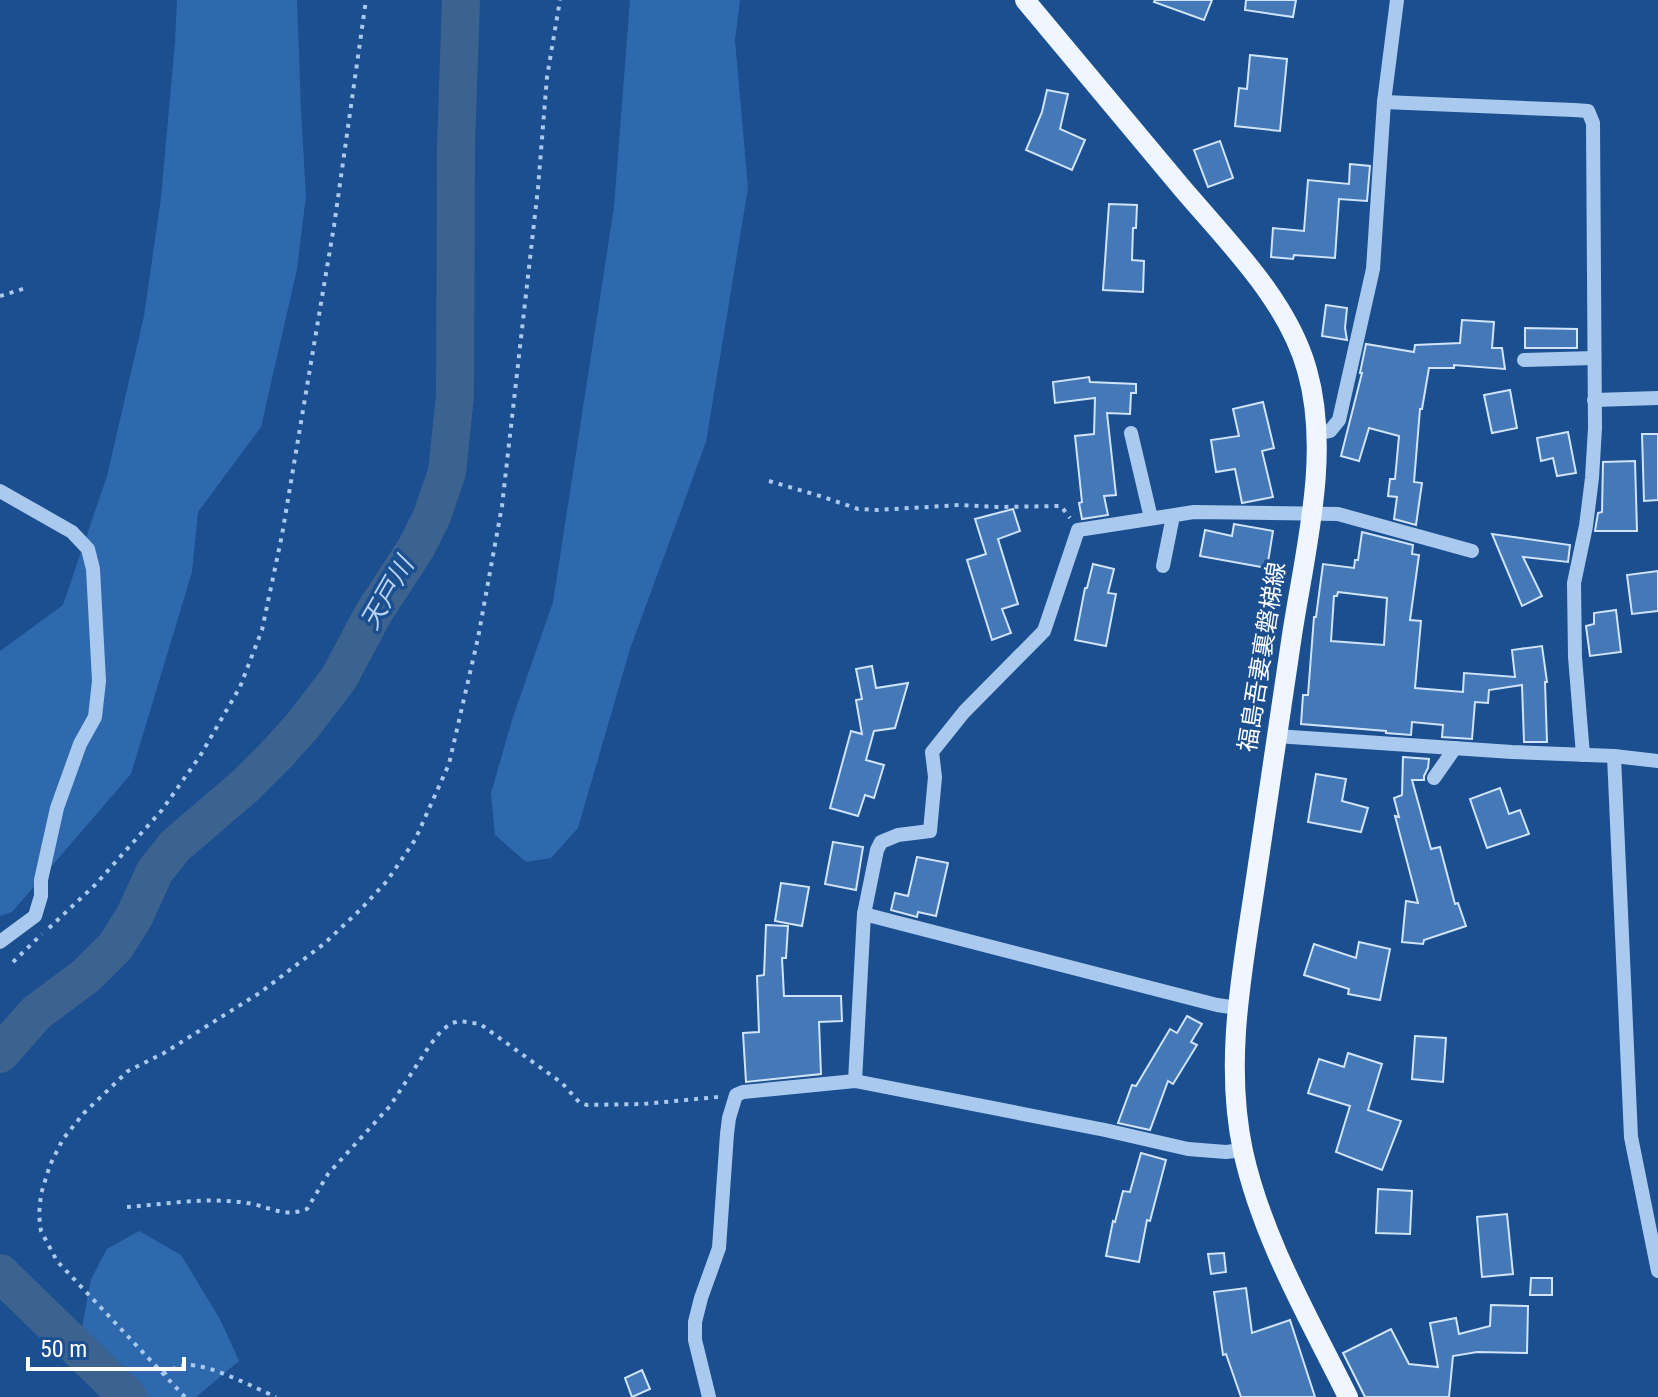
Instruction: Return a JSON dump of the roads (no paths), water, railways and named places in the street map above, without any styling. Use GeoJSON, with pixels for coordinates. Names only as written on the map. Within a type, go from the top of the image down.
{"type":"FeatureCollection","features":[{"type":"Feature","properties":{"kind":"main road","name":"福島吾妻裏磐梯線"},"geometry":{"type":"LineString","coordinates":[[1025,0],[1253,272],[1288,322],[1307,368],[1318,452],[1240,982],[1235,1047],[1236,1101],[1243,1150],[1256,1198],[1280,1257],[1348,1397]]}},
{"type":"Feature","properties":{"kind":"street"},"geometry":{"type":"LineString","coordinates":[[1316,434],[1330,431],[1339,420],[1373,269],[1384,102],[1397,0]]}},
{"type":"Feature","properties":{"kind":"street"},"geometry":{"type":"LineString","coordinates":[[1384,102],[1588,111],[1593,123],[1595,428],[1586,526],[1574,583],[1575,657],[1583,755]]}},
{"type":"Feature","properties":{"kind":"street"},"geometry":{"type":"LineString","coordinates":[[1524,360],[1594,358]]}},
{"type":"Feature","properties":{"kind":"street"},"geometry":{"type":"LineString","coordinates":[[1594,400],[1658,398]]}},
{"type":"Feature","properties":{"kind":"street"},"geometry":{"type":"LineString","coordinates":[[1131,433],[1151,518]]}},
{"type":"Feature","properties":{"kind":"street"},"geometry":{"type":"LineString","coordinates":[[0,491],[72,532],[88,549],[93,569],[99,681],[95,717],[80,744],[57,808],[35,916],[0,942]]}},
{"type":"Feature","properties":{"kind":"street"},"geometry":{"type":"LineString","coordinates":[[855,1081],[864,914],[877,850],[881,842],[898,835],[930,831],[935,777],[932,752],[964,712],[1044,631],[1078,530],[1194,512],[1338,514],[1472,551]]}},
{"type":"Feature","properties":{"kind":"street"},"geometry":{"type":"LineString","coordinates":[[1163,566],[1173,516]]}},
{"type":"Feature","properties":{"kind":"street"},"geometry":{"type":"LineString","coordinates":[[1276,736],[1658,761]]}},
{"type":"Feature","properties":{"kind":"street"},"geometry":{"type":"LineString","coordinates":[[1434,778],[1455,748]]}},
{"type":"Feature","properties":{"kind":"street"},"geometry":{"type":"LineString","coordinates":[[1614,756],[1631,1137],[1658,1271]]}},
{"type":"Feature","properties":{"kind":"street"},"geometry":{"type":"LineString","coordinates":[[864,914],[1238,1008]]}},
{"type":"Feature","properties":{"kind":"street"},"geometry":{"type":"LineString","coordinates":[[709,1397],[695,1340],[695,1322],[719,1248],[727,1134],[736,1095],[855,1081],[1188,1149],[1243,1150]]}},
{"type":"Feature","properties":{"kind":"waterway","name":"天戸川"},"geometry":{"type":"LineString","coordinates":[[0,1054],[36,1013],[87,975],[115,947],[134,917],[155,871],[175,846],[245,786],[303,725],[339,678],[432,516],[447,472],[455,396],[456,145],[461,0]]}},
{"type":"Feature","properties":{"kind":"waterway","name":"天戸川"},"geometry":{"type":"LineString","coordinates":[[0,1273],[128,1397]]}}]}
